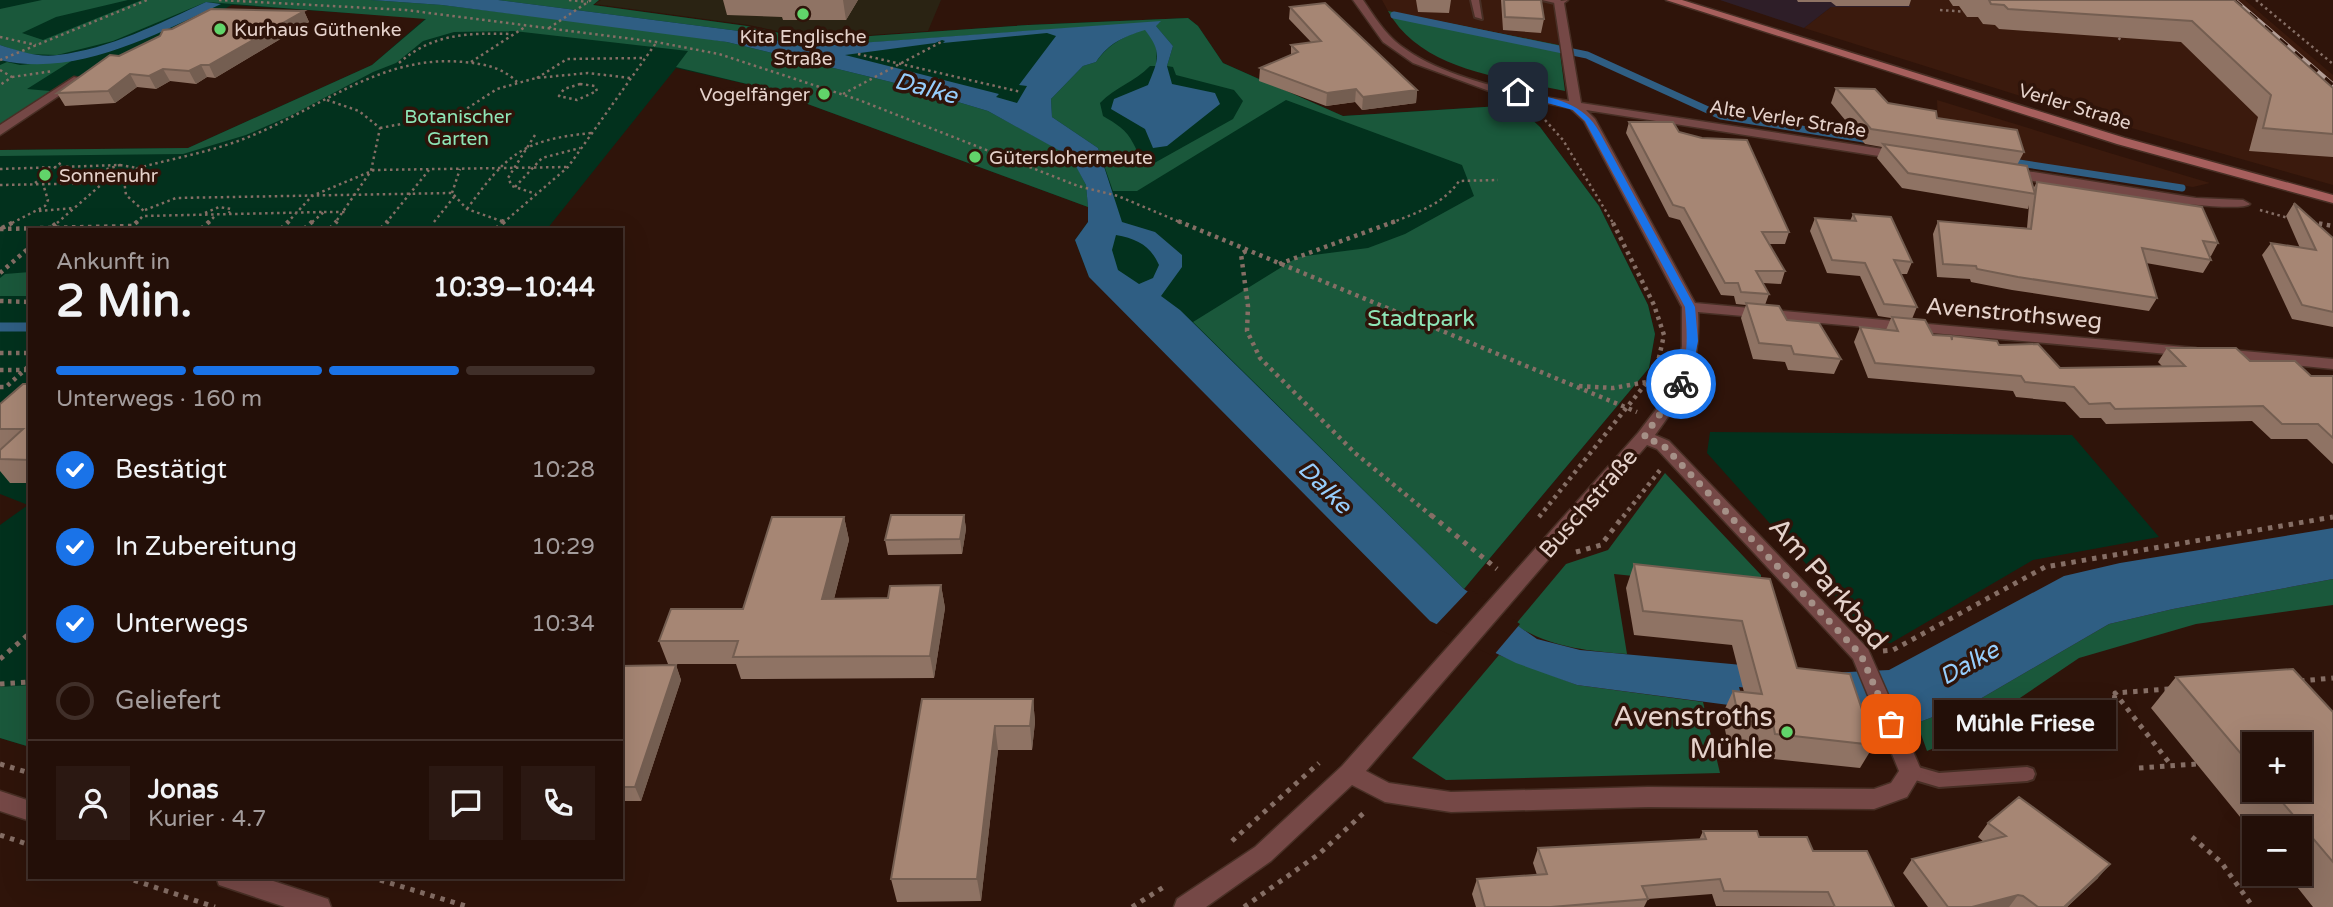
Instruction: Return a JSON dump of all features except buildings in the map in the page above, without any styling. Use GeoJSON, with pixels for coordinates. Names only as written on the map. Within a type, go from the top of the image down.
{"type":"FeatureCollection","features":[{"type":"Feature","properties":{"kind":"main road","name":"Verler Straße"},"geometry":{"type":"LineString","coordinates":[[1671,0],[2121,141],[2333,199]]}},
{"type":"Feature","properties":{"kind":"main road","name":"Verler Straße"},"geometry":{"type":"LineString","coordinates":[[1689,0],[1808,43]]}},
{"type":"Feature","properties":{"kind":"street","name":"Alte Verler Straße"},"geometry":{"type":"LineString","coordinates":[[1358,0],[1397,48],[1426,66],[1470,81],[1576,108],[1600,108],[1915,158]]}},
{"type":"Feature","properties":{"kind":"street","name":"Buschstraße"},"geometry":{"type":"LineString","coordinates":[[1186,907],[1264,855],[1350,773],[1644,437],[1686,376],[1693,341],[1690,307],[1589,120],[1576,108],[1561,1]]}},
{"type":"Feature","properties":{"kind":"street"},"geometry":{"type":"LineString","coordinates":[[0,131],[55,91],[78,79]]}},
{"type":"Feature","properties":{"kind":"street"},"geometry":{"type":"LineString","coordinates":[[1997,171],[2196,202],[2243,204]]}},
{"type":"Feature","properties":{"kind":"street","name":"Avenstrothsweg"},"geometry":{"type":"LineString","coordinates":[[1690,307],[2333,364]]}},
{"type":"Feature","properties":{"kind":"street","name":"Am Parkbad"},"geometry":{"type":"LineString","coordinates":[[1644,437],[1663,445],[1864,660],[1910,772]]}},
{"type":"Feature","properties":{"kind":"street"},"geometry":{"type":"LineString","coordinates":[[1350,773],[1385,792],[1451,802],[1647,797],[1874,799],[1899,790],[1910,772]]}},
{"type":"Feature","properties":{"kind":"street"},"geometry":{"type":"LineString","coordinates":[[0,802],[28,810]]}},
{"type":"Feature","properties":{"kind":"street"},"geometry":{"type":"LineString","coordinates":[[234,879],[319,907]]}},
{"type":"Feature","properties":{"kind":"lane"},"geometry":{"type":"LineString","coordinates":[[1475,0],[1479,17]]}},
{"type":"Feature","properties":{"kind":"lane"},"geometry":{"type":"LineString","coordinates":[[1546,0],[1561,1]]}},
{"type":"Feature","properties":{"kind":"lane"},"geometry":{"type":"LineString","coordinates":[[1910,772],[1939,779],[2026,774]]}},
{"type":"Feature","properties":{"kind":"path"},"geometry":{"type":"LineString","coordinates":[[0,60],[147,0]]}},
{"type":"Feature","properties":{"kind":"path"},"geometry":{"type":"LineString","coordinates":[[219,0],[406,10],[656,42],[733,58],[842,94],[1085,189],[1118,196],[1657,421]]}},
{"type":"Feature","properties":{"kind":"path"},"geometry":{"type":"LineString","coordinates":[[569,0],[590,1]]}},
{"type":"Feature","properties":{"kind":"path"},"geometry":{"type":"LineString","coordinates":[[2256,0],[2333,64]]}},
{"type":"Feature","properties":{"kind":"path"},"geometry":{"type":"LineString","coordinates":[[548,28],[590,1]]}},
{"type":"Feature","properties":{"kind":"path"},"geometry":{"type":"LineString","coordinates":[[1940,10],[1973,12]]}},
{"type":"Feature","properties":{"kind":"path"},"geometry":{"type":"LineString","coordinates":[[470,62],[527,26]]}},
{"type":"Feature","properties":{"kind":"path"},"geometry":{"type":"LineString","coordinates":[[0,184],[104,183],[124,179],[138,168],[247,137],[399,63],[418,46],[439,36],[453,33],[512,34]]}},
{"type":"Feature","properties":{"kind":"path"},"geometry":{"type":"LineString","coordinates":[[2114,33],[2123,42]]}},
{"type":"Feature","properties":{"kind":"path"},"geometry":{"type":"LineString","coordinates":[[0,37],[36,45]]}},
{"type":"Feature","properties":{"kind":"path"},"geometry":{"type":"LineString","coordinates":[[842,94],[943,41]]}},
{"type":"Feature","properties":{"kind":"path"},"geometry":{"type":"LineString","coordinates":[[497,228],[568,167],[656,42]]}},
{"type":"Feature","properties":{"kind":"path"},"geometry":{"type":"LineString","coordinates":[[858,54],[1021,92]]}},
{"type":"Feature","properties":{"kind":"path"},"geometry":{"type":"LineString","coordinates":[[399,63],[428,58],[470,62],[499,67],[517,82]]}},
{"type":"Feature","properties":{"kind":"path"},"geometry":{"type":"LineString","coordinates":[[536,78],[567,59],[644,58]]}},
{"type":"Feature","properties":{"kind":"path"},"geometry":{"type":"LineString","coordinates":[[0,70],[12,77],[0,85]]}},
{"type":"Feature","properties":{"kind":"path"},"geometry":{"type":"LineString","coordinates":[[326,100],[359,111],[380,128],[460,113],[480,99],[517,82],[536,78],[597,74],[630,78]]}},
{"type":"Feature","properties":{"kind":"path"},"geometry":{"type":"LineString","coordinates":[[586,84],[597,89],[594,94],[569,100],[559,96],[560,91],[586,84],[597,74]]}},
{"type":"Feature","properties":{"kind":"path"},"geometry":{"type":"LineString","coordinates":[[1004,96],[1018,88]]}},
{"type":"Feature","properties":{"kind":"path"},"geometry":{"type":"LineString","coordinates":[[569,100],[574,95]]}},
{"type":"Feature","properties":{"kind":"path"},"geometry":{"type":"LineString","coordinates":[[331,228],[359,195],[374,170],[380,128]]}},
{"type":"Feature","properties":{"kind":"path"},"geometry":{"type":"LineString","coordinates":[[467,209],[507,156],[529,144],[592,133]]}},
{"type":"Feature","properties":{"kind":"path"},"geometry":{"type":"LineString","coordinates":[[536,135],[508,178],[515,187],[537,194]]}},
{"type":"Feature","properties":{"kind":"path"},"geometry":{"type":"LineString","coordinates":[[515,187],[529,167],[549,154],[581,148]]}},
{"type":"Feature","properties":{"kind":"path"},"geometry":{"type":"LineString","coordinates":[[104,183],[94,181],[93,177],[131,160]]}},
{"type":"Feature","properties":{"kind":"path"},"geometry":{"type":"LineString","coordinates":[[34,184],[62,162]]}},
{"type":"Feature","properties":{"kind":"path"},"geometry":{"type":"LineString","coordinates":[[1,167],[123,165],[138,168]]}},
{"type":"Feature","properties":{"kind":"path"},"geometry":{"type":"LineString","coordinates":[[282,228],[312,196],[374,170],[568,167]]}},
{"type":"Feature","properties":{"kind":"path"},"geometry":{"type":"LineString","coordinates":[[382,228],[429,169]]}},
{"type":"Feature","properties":{"kind":"path"},"geometry":{"type":"LineString","coordinates":[[435,222],[453,195],[455,176],[460,169]]}},
{"type":"Feature","properties":{"kind":"path"},"geometry":{"type":"LineString","coordinates":[[1532,526],[1656,371],[1664,335],[1654,305],[1604,205],[1586,178]]}},
{"type":"Feature","properties":{"kind":"path"},"geometry":{"type":"LineString","coordinates":[[124,179],[121,188],[124,195],[145,210]]}},
{"type":"Feature","properties":{"kind":"path"},"geometry":{"type":"LineString","coordinates":[[1278,264],[1293,255],[1353,237],[1425,208],[1452,195],[1459,181],[1498,180]]}},
{"type":"Feature","properties":{"kind":"path"},"geometry":{"type":"LineString","coordinates":[[51,228],[104,183]]}},
{"type":"Feature","properties":{"kind":"path"},"geometry":{"type":"LineString","coordinates":[[0,231],[38,211],[48,200],[43,184]]}},
{"type":"Feature","properties":{"kind":"path"},"geometry":{"type":"LineString","coordinates":[[51,228],[131,228],[143,216],[145,210],[169,199],[408,194],[453,195],[467,209],[505,222]]}},
{"type":"Feature","properties":{"kind":"path"},"geometry":{"type":"LineString","coordinates":[[204,215],[223,206],[233,197]]}},
{"type":"Feature","properties":{"kind":"path"},"geometry":{"type":"LineString","coordinates":[[2243,204],[2293,220]]}},
{"type":"Feature","properties":{"kind":"path"},"geometry":{"type":"LineString","coordinates":[[223,206],[231,209],[229,214]]}},
{"type":"Feature","properties":{"kind":"path"},"geometry":{"type":"LineString","coordinates":[[38,211],[74,208]]}},
{"type":"Feature","properties":{"kind":"path"},"geometry":{"type":"LineString","coordinates":[[305,228],[324,212]]}},
{"type":"Feature","properties":{"kind":"path"},"geometry":{"type":"LineString","coordinates":[[143,216],[345,212]]}},
{"type":"Feature","properties":{"kind":"path"},"geometry":{"type":"LineString","coordinates":[[202,228],[216,214]]}},
{"type":"Feature","properties":{"kind":"path"},"geometry":{"type":"LineString","coordinates":[[2306,222],[2333,226]]}},
{"type":"Feature","properties":{"kind":"path"},"geometry":{"type":"LineString","coordinates":[[0,231],[28,229]]}},
{"type":"Feature","properties":{"kind":"path"},"geometry":{"type":"LineString","coordinates":[[0,273],[28,249]]}},
{"type":"Feature","properties":{"kind":"path"},"geometry":{"type":"LineString","coordinates":[[1247,250],[1241,254],[1248,306],[1247,331],[1260,358],[1355,453],[1498,570],[1513,588]]}},
{"type":"Feature","properties":{"kind":"path"},"geometry":{"type":"LineString","coordinates":[[0,302],[28,302]]}},
{"type":"Feature","properties":{"kind":"path"},"geometry":{"type":"LineString","coordinates":[[0,353],[28,353]]}},
{"type":"Feature","properties":{"kind":"path"},"geometry":{"type":"LineString","coordinates":[[0,370],[28,368]]}},
{"type":"Feature","properties":{"kind":"path"},"geometry":{"type":"LineString","coordinates":[[0,387],[6,387],[28,368]]}},
{"type":"Feature","properties":{"kind":"path"},"geometry":{"type":"LineString","coordinates":[[1575,386],[1613,387],[1647,382]]}},
{"type":"Feature","properties":{"kind":"path"},"geometry":{"type":"LineString","coordinates":[[1569,554],[1601,545],[1671,454]]}},
{"type":"Feature","properties":{"kind":"path"},"geometry":{"type":"LineString","coordinates":[[1864,660],[1894,650],[2045,567],[2333,517]]}},
{"type":"Feature","properties":{"kind":"path"},"geometry":{"type":"LineString","coordinates":[[1492,577],[1506,559]]}},
{"type":"Feature","properties":{"kind":"path"},"geometry":{"type":"LineString","coordinates":[[0,659],[28,635]]}},
{"type":"Feature","properties":{"kind":"path"},"geometry":{"type":"LineString","coordinates":[[2292,681],[2333,678]]}},
{"type":"Feature","properties":{"kind":"path"},"geometry":{"type":"LineString","coordinates":[[0,684],[28,682]]}},
{"type":"Feature","properties":{"kind":"path"},"geometry":{"type":"LineString","coordinates":[[2115,693],[2172,689]]}},
{"type":"Feature","properties":{"kind":"path"},"geometry":{"type":"LineString","coordinates":[[2110,731],[2115,693]]}},
{"type":"Feature","properties":{"kind":"path"},"geometry":{"type":"LineString","coordinates":[[2115,693],[2171,765]]}},
{"type":"Feature","properties":{"kind":"path"},"geometry":{"type":"LineString","coordinates":[[1222,850],[1328,754]]}},
{"type":"Feature","properties":{"kind":"path"},"geometry":{"type":"LineString","coordinates":[[0,764],[28,772]]}},
{"type":"Feature","properties":{"kind":"path"},"geometry":{"type":"LineString","coordinates":[[2139,768],[2197,764]]}},
{"type":"Feature","properties":{"kind":"path"},"geometry":{"type":"LineString","coordinates":[[1244,907],[1319,854],[1385,792]]}},
{"type":"Feature","properties":{"kind":"path"},"geometry":{"type":"LineString","coordinates":[[0,835],[28,844]]}},
{"type":"Feature","properties":{"kind":"path"},"geometry":{"type":"LineString","coordinates":[[2192,837],[2221,863],[2253,907]]}},
{"type":"Feature","properties":{"kind":"path"},"geometry":{"type":"LineString","coordinates":[[1132,907],[1177,878]]}},
{"type":"Feature","properties":{"kind":"path"},"geometry":{"type":"LineString","coordinates":[[130,879],[215,907]]}},
{"type":"Feature","properties":{"kind":"path"},"geometry":{"type":"LineString","coordinates":[[377,879],[469,907]]}},
{"type":"Feature","properties":{"kind":"shaded area","name":"Kita Englische Straße"},"geometry":{"type":"Polygon","coordinates":[[[601,0],[941,0],[928,31],[813,39],[749,25],[595,4],[601,0]]]}},
{"type":"Feature","properties":{"kind":"shaded area"},"geometry":{"type":"Polygon","coordinates":[[[1382,0],[1554,0],[1559,45],[1388,11],[1382,0]]]}},
{"type":"Feature","properties":{"kind":"shaded area"},"geometry":{"type":"Polygon","coordinates":[[[1720,0],[1904,0],[1911,7],[1831,7],[1804,28],[1720,0]]]}},
{"type":"Feature","properties":{"kind":"shaded area"},"geometry":{"type":"Polygon","coordinates":[[[1904,0],[2245,0],[2333,75],[2333,185],[2043,103],[1804,28],[1831,7],[1910,6],[1904,0]]]}},
{"type":"Feature","properties":{"kind":"shaded area"},"geometry":{"type":"Polygon","coordinates":[[[1937,100],[2210,183],[2193,187],[1939,148],[1937,100]]]}},
{"type":"Feature","properties":{"kind":"green space","name":"Stadtpark"},"geometry":{"type":"Polygon","coordinates":[[[0,0],[599,0],[593,5],[747,26],[812,40],[1028,25],[1188,18],[1198,26],[1223,63],[1343,116],[1516,105],[1540,127],[1599,206],[1648,305],[1655,334],[1649,368],[1464,589],[1089,277],[1075,240],[1088,222],[1088,207],[764,88],[676,68],[548,228],[28,228],[28,505],[0,494],[0,150],[188,148],[372,65],[426,18],[232,5],[151,46],[140,45],[50,91],[0,128],[0,0]]]}},
{"type":"Feature","properties":{"kind":"green space"},"geometry":{"type":"Polygon","coordinates":[[[42,0],[128,0],[56,17],[22,33],[43,40],[142,0],[371,0],[442,5],[727,42],[891,82],[988,111],[1072,157],[1086,185],[1088,207],[764,88],[676,67],[688,51],[514,31],[454,32],[423,41],[396,63],[373,72],[292,115],[246,135],[183,154],[0,156],[0,150],[188,148],[372,65],[426,19],[206,2],[113,41],[57,55],[26,54],[0,45],[0,9],[42,0]]]}},
{"type":"Feature","properties":{"kind":"green space"},"geometry":{"type":"Polygon","coordinates":[[[498,0],[599,0],[593,5],[747,26],[812,40],[1028,25],[1188,18],[1198,26],[1223,63],[1343,116],[1516,105],[1540,127],[1599,206],[1648,305],[1655,334],[1649,368],[1464,589],[1193,322],[1298,257],[1368,248],[1405,234],[1474,196],[1462,165],[1286,100],[1137,191],[1113,191],[1098,148],[1052,117],[1051,99],[1083,66],[1096,62],[1118,41],[1145,29],[1157,45],[1156,66],[1150,66],[1100,103],[1103,116],[1127,134],[1141,159],[1149,166],[1233,119],[1243,101],[1234,90],[1176,75],[1173,67],[1167,66],[1173,46],[1155,25],[1160,22],[804,47],[739,31],[498,0]]]}},
{"type":"Feature","properties":{"kind":"green space"},"geometry":{"type":"Polygon","coordinates":[[[1388,11],[1559,45],[1565,91],[1491,76],[1443,59],[1421,47],[1403,31],[1388,11]]]}},
{"type":"Feature","properties":{"kind":"green space"},"geometry":{"type":"Polygon","coordinates":[[[73,60],[27,89],[50,91],[0,128],[0,65],[7,62],[20,65],[73,60]]]}},
{"type":"Feature","properties":{"kind":"green space"},"geometry":{"type":"Polygon","coordinates":[[[28,272],[28,296],[0,296],[0,278],[5,274],[28,272]]]}},
{"type":"Feature","properties":{"kind":"green space"},"geometry":{"type":"Polygon","coordinates":[[[1710,432],[2072,435],[2159,537],[2033,560],[1891,643],[1876,642],[1707,453],[1710,432]]]}},
{"type":"Feature","properties":{"kind":"green space"},"geometry":{"type":"Polygon","coordinates":[[[1665,473],[1761,575],[1761,589],[1614,574],[1627,654],[1555,643],[1515,625],[1566,564],[1608,550],[1665,473]]]}},
{"type":"Feature","properties":{"kind":"green space","name":"Stadtpark"},"geometry":{"type":"Polygon","coordinates":[[[28,505],[28,746],[0,738],[0,525],[28,505]]]}},
{"type":"Feature","properties":{"kind":"green space"},"geometry":{"type":"Polygon","coordinates":[[[2333,579],[2333,605],[2196,624],[2079,658],[1965,735],[1927,751],[1917,723],[1980,699],[2109,624],[2173,609],[2333,579]]]}},
{"type":"Feature","properties":{"kind":"green space"},"geometry":{"type":"Polygon","coordinates":[[[1499,655],[1577,685],[1703,702],[1720,773],[1446,780],[1412,758],[1499,655]]]}},
{"type":"Feature","properties":{"kind":"green space"},"geometry":{"type":"Polygon","coordinates":[[[28,685],[28,746],[0,738],[0,687],[28,685]]]}},
{"type":"Feature","properties":{"kind":"water","name":"Dalke"},"geometry":{"type":"Polygon","coordinates":[[[371,0],[498,0],[739,31],[804,47],[1161,21],[1156,26],[1173,46],[1167,66],[1172,84],[1215,93],[1220,104],[1167,146],[1153,148],[1145,129],[1111,109],[1114,99],[1148,85],[1157,57],[1154,45],[1145,30],[1117,42],[1096,62],[1083,66],[1051,99],[1052,117],[1098,148],[1122,222],[1155,232],[1182,255],[1182,267],[1161,296],[1180,310],[1464,589],[1537,639],[1580,650],[1828,673],[1889,670],[2064,576],[2120,563],[2333,528],[2333,579],[2173,609],[2109,624],[1980,699],[1917,723],[1838,697],[1739,687],[1744,707],[1577,685],[1516,663],[1430,621],[1089,277],[1075,240],[1088,222],[1086,185],[1071,157],[988,111],[891,82],[727,42],[442,5],[371,0]],[[1047,33],[943,43],[945,41],[942,40],[845,55],[999,94],[996,97],[1017,103],[1027,86],[1019,85],[1056,36],[1047,33]],[[1116,235],[1112,250],[1118,270],[1139,284],[1153,278],[1159,265],[1151,252],[1136,241],[1116,235]]]}},
{"type":"Feature","properties":{"kind":"water"},"geometry":{"type":"Polygon","coordinates":[[[206,2],[221,4],[114,50],[57,63],[28,64],[0,60],[0,45],[44,56],[77,52],[134,34],[206,2]]]}},
{"type":"Feature","properties":{"kind":"pier"},"geometry":{"type":"Polygon","coordinates":[[[1470,589],[1520,624],[1493,656],[1434,627],[1470,589]]]}},
{"type":"Feature","properties":{"kind":"waterway"},"geometry":{"type":"LineString","coordinates":[[1394,15],[1587,55],[1721,116],[1870,140]]}},
{"type":"Feature","properties":{"kind":"waterway"},"geometry":{"type":"LineString","coordinates":[[2006,161],[2182,188]]}},
{"type":"Feature","properties":{"kind":"waterway"},"geometry":{"type":"LineString","coordinates":[[0,327],[28,327]]}},
{"type":"Feature","properties":{"kind":"railway"},"geometry":{"type":"LineString","coordinates":[[2234,0],[2333,85]]}},
{"type":"Feature","properties":{"kind":"way so far"},"geometry":{"type":"LineString","coordinates":[[1681,384],[1644,437],[1663,445],[1861,655],[1891,724]]}},
{"type":"Feature","properties":{"kind":"place","name":"Kita Englische Straße"},"geometry":{"type":"Point","coordinates":[803,14]}},
{"type":"Feature","properties":{"kind":"place","name":"Kurhaus Güthenke"},"geometry":{"type":"Point","coordinates":[220,29]}},
{"type":"Feature","properties":{"kind":"place","name":"Vogelfänger"},"geometry":{"type":"Point","coordinates":[824,94]}},
{"type":"Feature","properties":{"kind":"place","name":"Güterslohermeute"},"geometry":{"type":"Point","coordinates":[975,157]}},
{"type":"Feature","properties":{"kind":"place","name":"Sonnenuhr"},"geometry":{"type":"Point","coordinates":[45,175]}},
{"type":"Feature","properties":{"kind":"place","name":"Mühle Friese"},"geometry":{"type":"Point","coordinates":[1891,724]}},
{"type":"Feature","properties":{"kind":"place","name":"Avenstroths Mühle"},"geometry":{"type":"Point","coordinates":[1787,732]}},
{"type":"Feature","properties":{"kind":"route"},"geometry":{"type":"LineString","coordinates":[[1518,92],[1576,108],[1589,120],[1690,307],[1693,341],[1686,376],[1681,384]]}},
{"type":"Feature","properties":{"kind":"park label","name":"Botanischer Garten"},"geometry":{"type":"Point","coordinates":[458,127]}}]}
